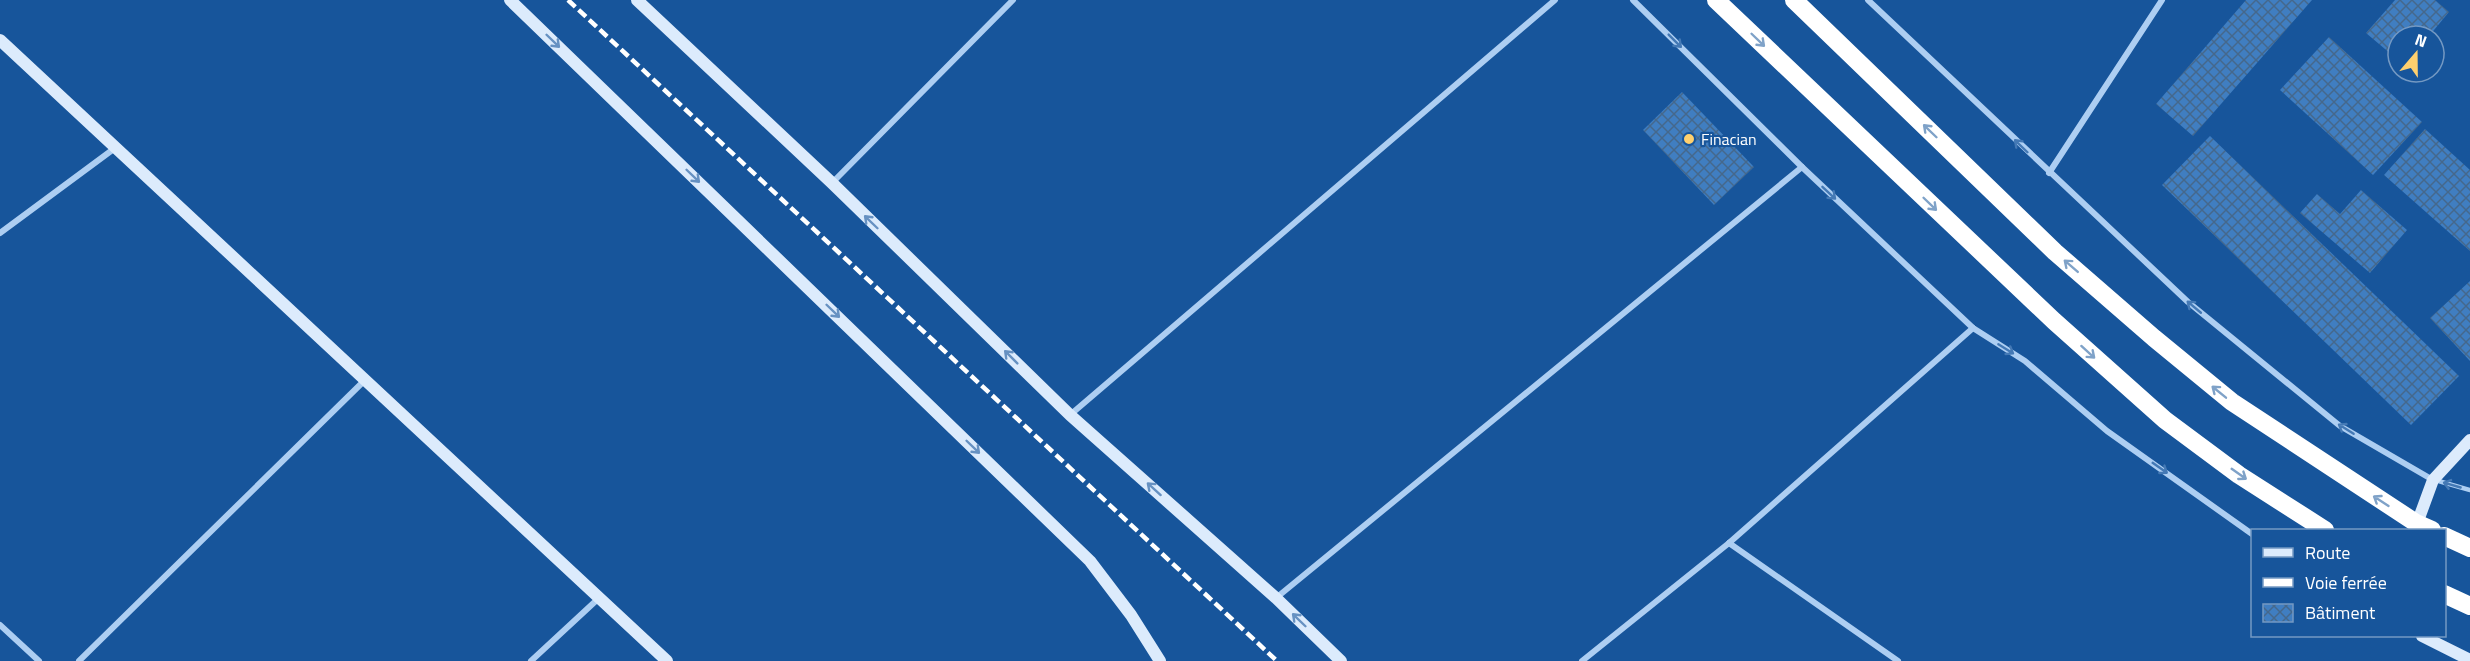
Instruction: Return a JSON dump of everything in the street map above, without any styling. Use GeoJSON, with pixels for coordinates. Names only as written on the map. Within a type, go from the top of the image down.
{"type":"FeatureCollection","features":[{"type":"Feature","properties":{"kind":"highway"},"geometry":{"type":"LineString","coordinates":[[1716,0],[2054,321],[2165,420],[2239,475],[2322,529]]}},
{"type":"Feature","properties":{"kind":"highway"},"geometry":{"type":"LineString","coordinates":[[1794,0],[2055,252],[2154,338],[2232,402],[2421,528]]}},
{"type":"Feature","properties":{"kind":"highway"},"geometry":{"type":"LineString","coordinates":[[2446,536],[2470,548]]}},
{"type":"Feature","properties":{"kind":"highway"},"geometry":{"type":"LineString","coordinates":[[2446,594],[2470,606]]}},
{"type":"Feature","properties":{"kind":"main road"},"geometry":{"type":"LineString","coordinates":[[510,0],[1090,561],[1131,615],[1160,661]]}},
{"type":"Feature","properties":{"kind":"main road"},"geometry":{"type":"LineString","coordinates":[[637,0],[832,183],[1070,415],[1276,598],[1341,661]]}},
{"type":"Feature","properties":{"kind":"main road"},"geometry":{"type":"LineString","coordinates":[[0,40],[667,661]]}},
{"type":"Feature","properties":{"kind":"main road"},"geometry":{"type":"LineString","coordinates":[[2421,528],[2433,480],[2470,440]]}},
{"type":"Feature","properties":{"kind":"main road"},"geometry":{"type":"LineString","coordinates":[[2424,637],[2470,660]]}},
{"type":"Feature","properties":{"kind":"street"},"geometry":{"type":"LineString","coordinates":[[832,183],[1013,0]]}},
{"type":"Feature","properties":{"kind":"street"},"geometry":{"type":"LineString","coordinates":[[1070,415],[1555,0]]}},
{"type":"Feature","properties":{"kind":"street"},"geometry":{"type":"LineString","coordinates":[[1633,0],[1802,167],[1973,328],[2025,361],[2107,431],[2251,533]]}},
{"type":"Feature","properties":{"kind":"street"},"geometry":{"type":"LineString","coordinates":[[1868,0],[2188,302],[2340,426],[2433,480]]}},
{"type":"Feature","properties":{"kind":"street"},"geometry":{"type":"LineString","coordinates":[[2049,173],[2162,0]]}},
{"type":"Feature","properties":{"kind":"street"},"geometry":{"type":"LineString","coordinates":[[0,233],[116,147]]}},
{"type":"Feature","properties":{"kind":"street"},"geometry":{"type":"LineString","coordinates":[[1276,598],[1802,167]]}},
{"type":"Feature","properties":{"kind":"street"},"geometry":{"type":"LineString","coordinates":[[1582,661],[1729,543],[1973,328]]}},
{"type":"Feature","properties":{"kind":"street"},"geometry":{"type":"LineString","coordinates":[[79,661],[365,380]]}},
{"type":"Feature","properties":{"kind":"street"},"geometry":{"type":"LineString","coordinates":[[1729,543],[1898,661]]}},
{"type":"Feature","properties":{"kind":"street"},"geometry":{"type":"LineString","coordinates":[[531,661],[599,598]]}},
{"type":"Feature","properties":{"kind":"street"},"geometry":{"type":"LineString","coordinates":[[0,625],[39,661]]}},
{"type":"Feature","properties":{"kind":"lane"},"geometry":{"type":"LineString","coordinates":[[2433,480],[2470,490]]}},
{"type":"Feature","properties":{"kind":"building"},"geometry":{"type":"Polygon","coordinates":[[[2246,0],[2312,0],[2193,136],[2156,104],[2246,0]]]}},
{"type":"Feature","properties":{"kind":"building"},"geometry":{"type":"Polygon","coordinates":[[[2395,0],[2435,0],[2449,12],[2439,24],[2386,24],[2386,50],[2366,33],[2395,0]]]}},
{"type":"Feature","properties":{"kind":"building"},"geometry":{"type":"Polygon","coordinates":[[[2329,37],[2422,122],[2373,175],[2280,90],[2329,37]]]}},
{"type":"Feature","properties":{"kind":"building"},"geometry":{"type":"Polygon","coordinates":[[[1682,92],[1754,167],[1714,205],[1643,130],[1682,92]]]}},
{"type":"Feature","properties":{"kind":"building"},"geometry":{"type":"Polygon","coordinates":[[[2425,129],[2470,170],[2470,251],[2384,175],[2425,129]]]}},
{"type":"Feature","properties":{"kind":"building"},"geometry":{"type":"Polygon","coordinates":[[[2210,136],[2459,376],[2411,425],[2162,185],[2210,136]]]}},
{"type":"Feature","properties":{"kind":"building"},"geometry":{"type":"Polygon","coordinates":[[[2361,190],[2407,230],[2370,273],[2300,213],[2317,194],[2340,214],[2361,190]]]}},
{"type":"Feature","properties":{"kind":"building"},"geometry":{"type":"Polygon","coordinates":[[[2470,281],[2470,361],[2430,318],[2470,281]]]}},
{"type":"Feature","properties":{"kind":"railway"},"geometry":{"type":"LineString","coordinates":[[568,0],[1277,661]]}},
{"type":"Feature","properties":{"kind":"place","name":"Finacian"},"geometry":{"type":"Point","coordinates":[1689,139]}}]}
